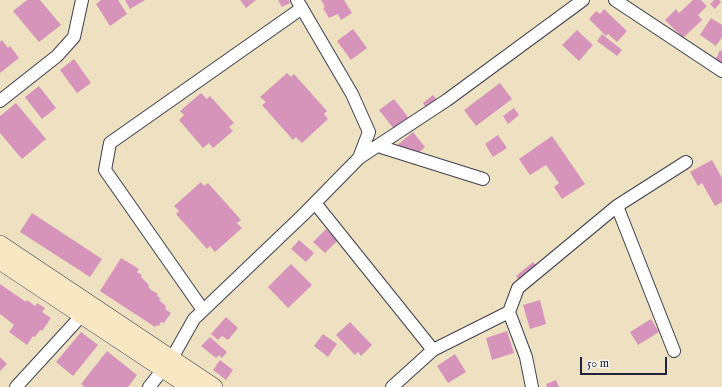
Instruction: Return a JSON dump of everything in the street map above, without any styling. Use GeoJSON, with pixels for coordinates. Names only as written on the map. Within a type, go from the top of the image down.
{"type":"FeatureCollection","features":[{"type":"Feature","properties":{"kind":"main road"},"geometry":{"type":"LineString","coordinates":[[0,244],[168,363],[190,387]]}},
{"type":"Feature","properties":{"kind":"main road"},"geometry":{"type":"LineString","coordinates":[[0,260],[83,314],[168,363],[214,387]]}},
{"type":"Feature","properties":{"kind":"street"},"geometry":{"type":"LineString","coordinates":[[0,101],[58,56],[74,37],[82,0]]}},
{"type":"Feature","properties":{"kind":"street"},"geometry":{"type":"LineString","coordinates":[[149,387],[168,363],[194,319],[315,203],[359,158],[448,100],[583,0]]}},
{"type":"Feature","properties":{"kind":"street"},"geometry":{"type":"LineString","coordinates":[[615,0],[722,71]]}},
{"type":"Feature","properties":{"kind":"street"},"geometry":{"type":"LineString","coordinates":[[203,310],[105,170],[110,143],[299,4],[352,94],[368,132],[359,158]]}},
{"type":"Feature","properties":{"kind":"street"},"geometry":{"type":"LineString","coordinates":[[378,146],[483,179]]}},
{"type":"Feature","properties":{"kind":"street"},"geometry":{"type":"LineString","coordinates":[[532,387],[526,357],[509,312],[518,288],[617,206],[686,162]]}},
{"type":"Feature","properties":{"kind":"street"},"geometry":{"type":"LineString","coordinates":[[315,203],[434,350]]}},
{"type":"Feature","properties":{"kind":"street"},"geometry":{"type":"LineString","coordinates":[[617,206],[674,351]]}},
{"type":"Feature","properties":{"kind":"street"},"geometry":{"type":"LineString","coordinates":[[392,387],[434,350],[509,312]]}},
{"type":"Feature","properties":{"kind":"street"},"geometry":{"type":"LineString","coordinates":[[16,387],[83,314]]}},
{"type":"Feature","properties":{"kind":"building"},"geometry":{"type":"Polygon","coordinates":[[[27,0],[40,0],[61,25],[39,42],[13,11],[27,0]]]}},
{"type":"Feature","properties":{"kind":"building"},"geometry":{"type":"Polygon","coordinates":[[[101,0],[118,0],[127,14],[110,26],[96,4],[101,0]]]}},
{"type":"Feature","properties":{"kind":"building"},"geometry":{"type":"Polygon","coordinates":[[[125,0],[145,0],[130,9],[125,0]]]}},
{"type":"Feature","properties":{"kind":"building"},"geometry":{"type":"Polygon","coordinates":[[[240,0],[256,0],[246,8],[240,0]]]}},
{"type":"Feature","properties":{"kind":"building"},"geometry":{"type":"Polygon","coordinates":[[[278,0],[289,0],[290,3],[282,7],[278,0]]]}},
{"type":"Feature","properties":{"kind":"building"},"geometry":{"type":"Polygon","coordinates":[[[321,0],[344,0],[352,13],[341,20],[338,14],[329,18],[323,8],[325,7],[321,0]]]}},
{"type":"Feature","properties":{"kind":"building"},"geometry":{"type":"Polygon","coordinates":[[[693,0],[701,0],[707,6],[698,15],[702,20],[683,38],[665,20],[676,9],[679,13],[693,0]]]}},
{"type":"Feature","properties":{"kind":"building"},"geometry":{"type":"Polygon","coordinates":[[[714,0],[719,0],[721,2],[715,9],[710,4],[714,0]]]}},
{"type":"Feature","properties":{"kind":"building"},"geometry":{"type":"Polygon","coordinates":[[[604,9],[627,31],[617,42],[608,34],[606,36],[589,19],[596,11],[600,14],[604,9]]]}},
{"type":"Feature","properties":{"kind":"building"},"geometry":{"type":"Polygon","coordinates":[[[711,18],[722,25],[722,37],[716,46],[700,35],[711,18]]]}},
{"type":"Feature","properties":{"kind":"building"},"geometry":{"type":"Polygon","coordinates":[[[353,29],[367,48],[351,60],[337,41],[353,29]]]}},
{"type":"Feature","properties":{"kind":"building"},"geometry":{"type":"Polygon","coordinates":[[[577,30],[593,45],[579,61],[562,45],[577,30]]]}},
{"type":"Feature","properties":{"kind":"building"},"geometry":{"type":"Polygon","coordinates":[[[602,34],[622,50],[617,56],[597,41],[602,34]]]}},
{"type":"Feature","properties":{"kind":"building"},"geometry":{"type":"Polygon","coordinates":[[[2,40],[8,48],[10,46],[19,58],[0,73],[0,42],[2,40]]]}},
{"type":"Feature","properties":{"kind":"building"},"geometry":{"type":"Polygon","coordinates":[[[720,50],[722,51],[722,63],[715,60],[720,50]]]}},
{"type":"Feature","properties":{"kind":"building"},"geometry":{"type":"Polygon","coordinates":[[[74,59],[91,83],[77,93],[60,70],[74,59]]]}},
{"type":"Feature","properties":{"kind":"building"},"geometry":{"type":"Polygon","coordinates":[[[287,73],[291,77],[294,74],[327,111],[324,114],[328,119],[302,143],[296,137],[293,140],[262,105],[266,102],[260,97],[287,73]]]}},
{"type":"Feature","properties":{"kind":"building"},"geometry":{"type":"Polygon","coordinates":[[[500,83],[512,99],[476,126],[464,110],[500,83]]]}},
{"type":"Feature","properties":{"kind":"building"},"geometry":{"type":"Polygon","coordinates":[[[39,86],[56,108],[42,119],[25,97],[39,86]]]}},
{"type":"Feature","properties":{"kind":"building"},"geometry":{"type":"Polygon","coordinates":[[[201,93],[207,99],[210,96],[234,123],[229,127],[233,131],[213,148],[209,143],[203,148],[179,120],[184,115],[180,111],[201,93]]]}},
{"type":"Feature","properties":{"kind":"building"},"geometry":{"type":"Polygon","coordinates":[[[433,95],[439,102],[428,110],[423,103],[433,95]]]}},
{"type":"Feature","properties":{"kind":"building"},"geometry":{"type":"Polygon","coordinates":[[[394,99],[408,117],[394,129],[379,110],[394,99]]]}},
{"type":"Feature","properties":{"kind":"building"},"geometry":{"type":"Polygon","coordinates":[[[16,103],[46,139],[22,159],[0,133],[0,116],[16,103]]]}},
{"type":"Feature","properties":{"kind":"building"},"geometry":{"type":"Polygon","coordinates":[[[514,108],[519,115],[508,124],[503,116],[514,108]]]}},
{"type":"Feature","properties":{"kind":"building"},"geometry":{"type":"Polygon","coordinates":[[[413,132],[425,147],[415,156],[395,147],[413,132]]]}},
{"type":"Feature","properties":{"kind":"building"},"geometry":{"type":"Polygon","coordinates":[[[498,135],[507,148],[493,157],[485,144],[498,135]]]}},
{"type":"Feature","properties":{"kind":"building"},"geometry":{"type":"Polygon","coordinates":[[[552,136],[585,184],[562,199],[554,187],[559,183],[546,165],[530,175],[519,159],[552,136]]]}},
{"type":"Feature","properties":{"kind":"building"},"geometry":{"type":"Polygon","coordinates":[[[712,160],[722,178],[722,202],[715,206],[702,183],[698,186],[690,172],[712,160]]]}},
{"type":"Feature","properties":{"kind":"building"},"geometry":{"type":"Polygon","coordinates":[[[201,182],[204,186],[208,183],[241,220],[237,223],[242,228],[215,252],[210,246],[207,249],[176,214],[179,211],[174,206],[201,182]]]}},
{"type":"Feature","properties":{"kind":"building"},"geometry":{"type":"Polygon","coordinates":[[[32,213],[102,259],[90,277],[20,232],[32,213]]]}},
{"type":"Feature","properties":{"kind":"building"},"geometry":{"type":"Polygon","coordinates":[[[326,229],[338,240],[325,253],[313,242],[326,229]]]}},
{"type":"Feature","properties":{"kind":"building"},"geometry":{"type":"Polygon","coordinates":[[[299,240],[314,253],[306,262],[291,249],[299,240]]]}},
{"type":"Feature","properties":{"kind":"building"},"geometry":{"type":"Polygon","coordinates":[[[121,258],[139,269],[137,272],[142,275],[141,277],[149,285],[148,286],[151,290],[158,294],[157,296],[161,299],[159,300],[166,306],[165,309],[171,313],[164,323],[161,322],[159,326],[157,325],[155,327],[100,291],[121,258]]]}},
{"type":"Feature","properties":{"kind":"building"},"geometry":{"type":"Polygon","coordinates":[[[533,262],[541,272],[524,286],[516,276],[533,262]]]}},
{"type":"Feature","properties":{"kind":"building"},"geometry":{"type":"Polygon","coordinates":[[[291,264],[312,285],[288,308],[268,287],[291,264]]]}},
{"type":"Feature","properties":{"kind":"building"},"geometry":{"type":"Polygon","coordinates":[[[0,284],[26,302],[27,300],[35,306],[37,303],[45,308],[42,312],[51,318],[42,331],[40,330],[35,337],[33,336],[27,345],[9,332],[14,325],[0,314],[0,284]]]}},
{"type":"Feature","properties":{"kind":"building"},"geometry":{"type":"Polygon","coordinates":[[[540,300],[546,324],[530,329],[523,305],[540,300]]]}},
{"type":"Feature","properties":{"kind":"building"},"geometry":{"type":"Polygon","coordinates":[[[226,317],[238,328],[228,340],[222,336],[218,340],[211,334],[226,317]]]}},
{"type":"Feature","properties":{"kind":"building"},"geometry":{"type":"Polygon","coordinates":[[[651,319],[659,332],[638,345],[630,332],[651,319]]]}},
{"type":"Feature","properties":{"kind":"building"},"geometry":{"type":"Polygon","coordinates":[[[350,322],[372,345],[361,356],[358,352],[355,355],[336,335],[350,322]]]}},
{"type":"Feature","properties":{"kind":"building"},"geometry":{"type":"Polygon","coordinates":[[[507,331],[514,353],[492,360],[486,338],[507,331]]]}},
{"type":"Feature","properties":{"kind":"building"},"geometry":{"type":"Polygon","coordinates":[[[81,332],[98,345],[73,376],[56,362],[81,332]]]}},
{"type":"Feature","properties":{"kind":"building"},"geometry":{"type":"Polygon","coordinates":[[[323,334],[337,344],[328,357],[314,346],[323,334]]]}},
{"type":"Feature","properties":{"kind":"building"},"geometry":{"type":"Polygon","coordinates":[[[210,337],[227,352],[222,358],[219,355],[216,358],[201,346],[210,337]]]}},
{"type":"Feature","properties":{"kind":"building"},"geometry":{"type":"Polygon","coordinates":[[[107,351],[137,375],[128,387],[85,387],[81,384],[107,351]]]}},
{"type":"Feature","properties":{"kind":"building"},"geometry":{"type":"Polygon","coordinates":[[[455,354],[466,372],[448,383],[437,366],[455,354]]]}},
{"type":"Feature","properties":{"kind":"building"},"geometry":{"type":"Polygon","coordinates":[[[0,357],[7,364],[0,371],[0,357]]]}},
{"type":"Feature","properties":{"kind":"building"},"geometry":{"type":"Polygon","coordinates":[[[220,360],[233,370],[226,380],[213,370],[220,360]]]}},
{"type":"Feature","properties":{"kind":"building"},"geometry":{"type":"Polygon","coordinates":[[[556,380],[559,387],[547,387],[546,384],[556,380]]]}}]}
